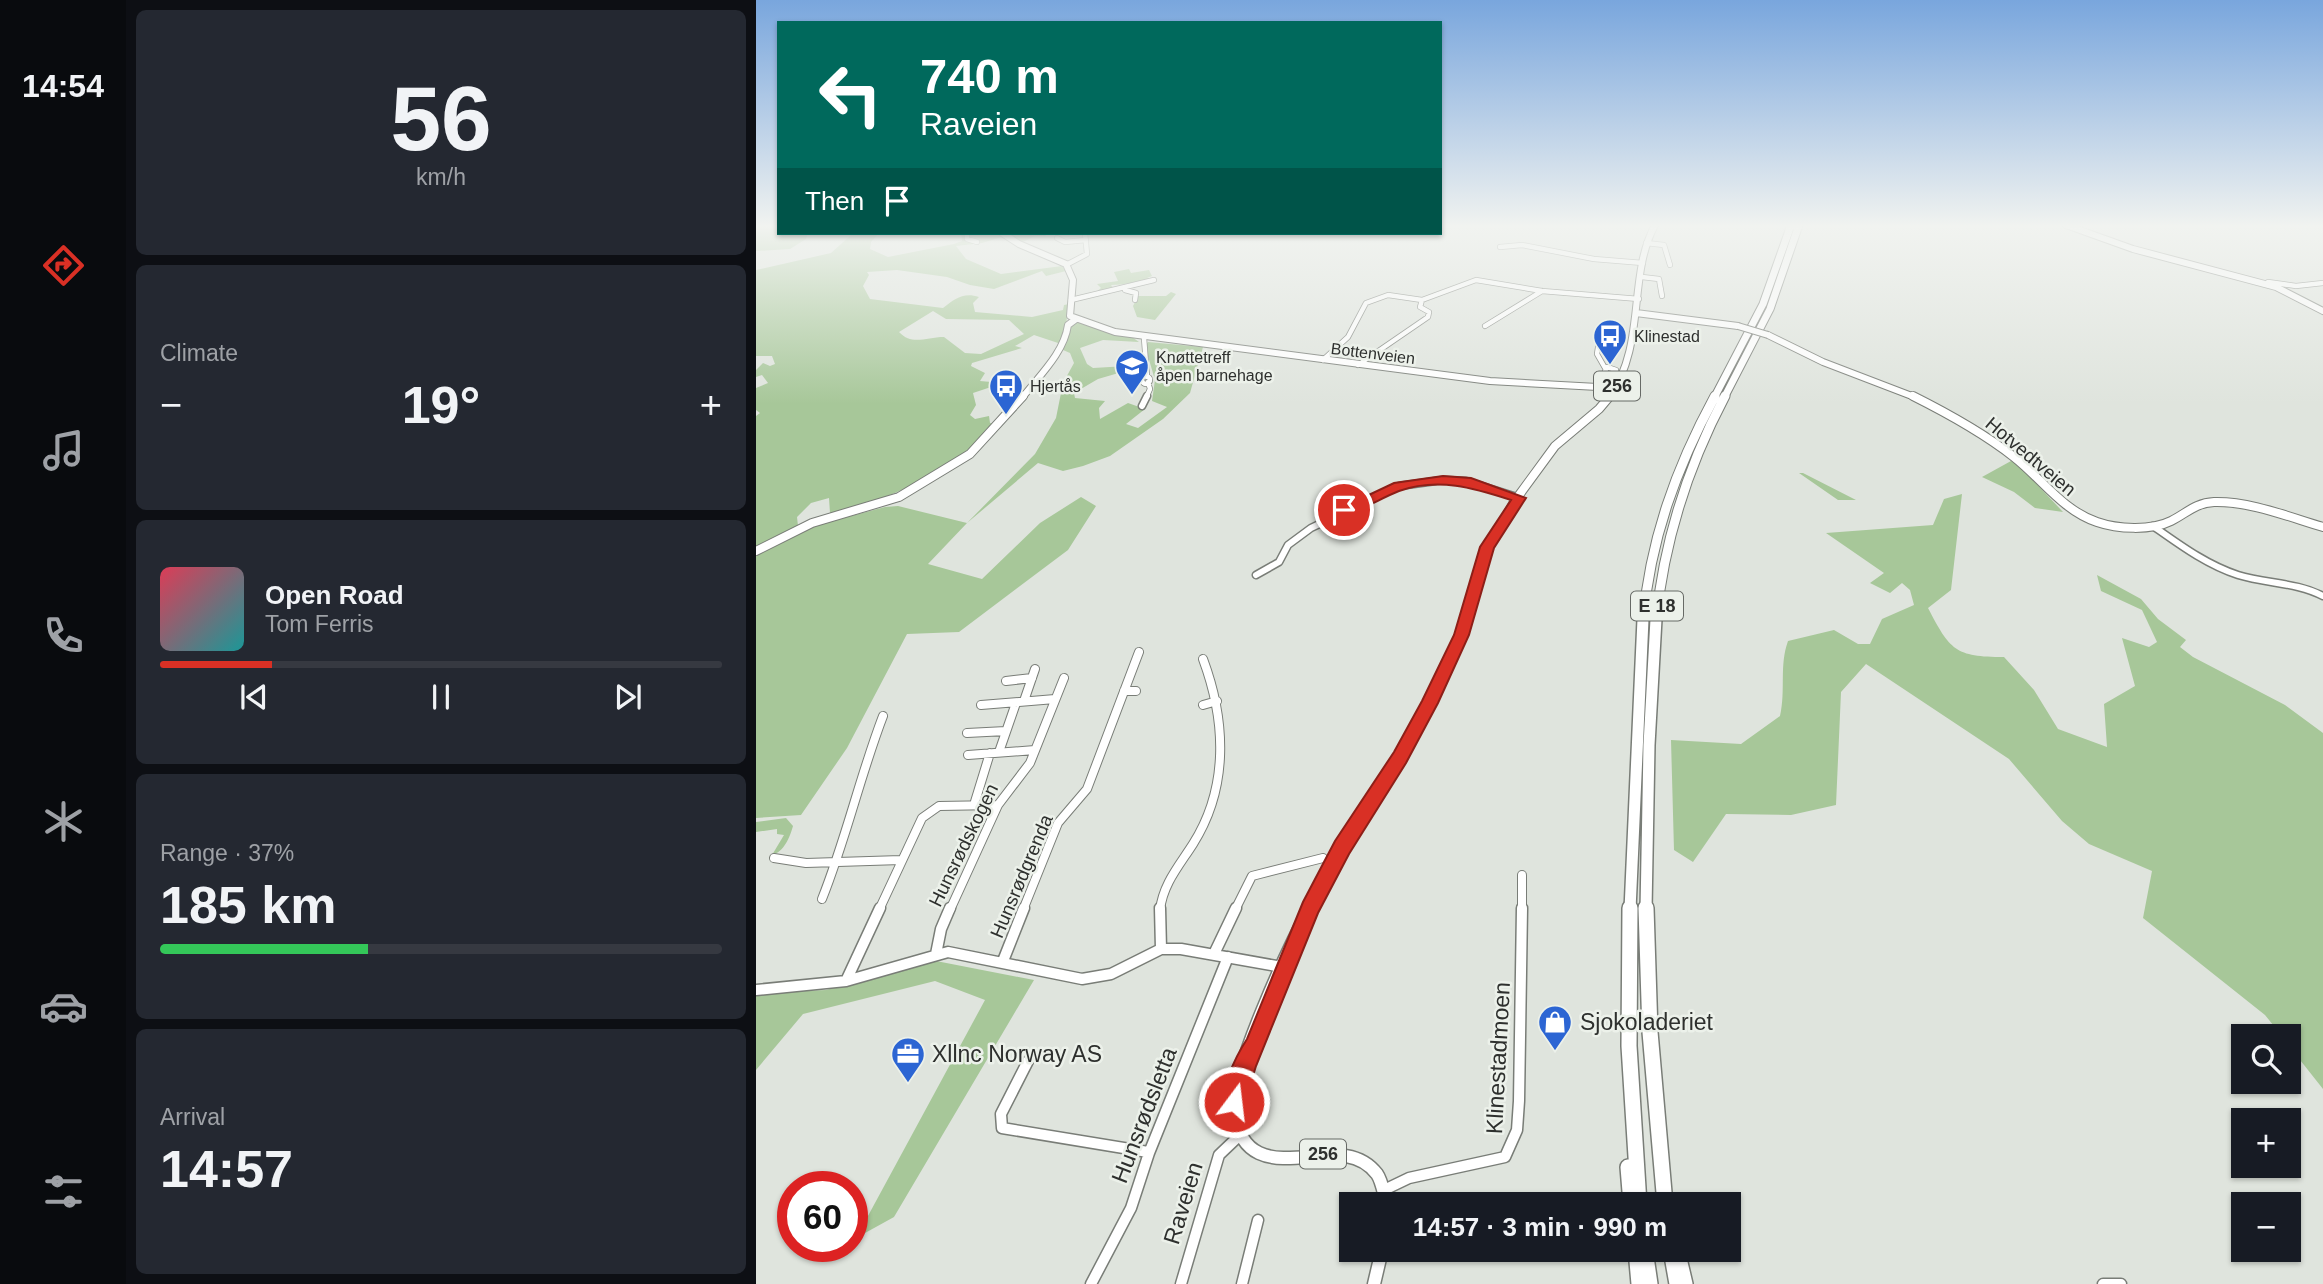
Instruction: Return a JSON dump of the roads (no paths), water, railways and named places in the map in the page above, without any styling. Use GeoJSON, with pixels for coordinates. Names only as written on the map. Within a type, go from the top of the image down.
{"type":"FeatureCollection","features":[{"type":"Feature","properties":{"kind":"highway","name":"E 18"},"geometry":{"type":"LineString","coordinates":[[1638,1192],[1631,1116],[1628,915],[1639,671],[1650,571],[1676,476],[1763,305],[1770,285]]}},
{"type":"Feature","properties":{"kind":"highway","name":"E 18"},"geometry":{"type":"LineString","coordinates":[[1664,1192],[1651,1074],[1645,916],[1648,783],[1658,598],[1670,530],[1689,471],[1771,306],[1778,285]]}},
{"type":"Feature","properties":{"kind":"highway"},"geometry":{"type":"LineString","coordinates":[[1631,1116],[1625,1137],[1631,1192]]}},
{"type":"Feature","properties":{"kind":"highway"},"geometry":{"type":"LineString","coordinates":[[1637,1262],[1640,1284]]}},
{"type":"Feature","properties":{"kind":"highway"},"geometry":{"type":"LineString","coordinates":[[1647,1262],[1650,1284]]}},
{"type":"Feature","properties":{"kind":"highway"},"geometry":{"type":"LineString","coordinates":[[1673,1262],[1677,1284]]}},
{"type":"Feature","properties":{"kind":"highway"},"geometry":{"type":"LineString","coordinates":[[1680,1262],[1685,1284]]}},
{"type":"Feature","properties":{"kind":"main road"},"geometry":{"type":"LineString","coordinates":[[756,551],[812,523],[899,497],[971,454],[1017,406],[1066,339],[1068,325],[1076,319],[1070,314],[1073,285]]}},
{"type":"Feature","properties":{"kind":"main road","name":"256"},"geometry":{"type":"LineString","coordinates":[[1384,1190],[1374,1170],[1353,1156],[1335,1153],[1274,1158],[1249,1147],[1240,1135],[1234,1102],[1246,1061],[1255,1047],[1284,967],[1310,909],[1342,848],[1400,758],[1461,635],[1487,547],[1553,448],[1597,414],[1616,388],[1627,363],[1641,285]]}},
{"type":"Feature","properties":{"kind":"main road"},"geometry":{"type":"LineString","coordinates":[[2268,285],[2290,292],[2323,311]]}},
{"type":"Feature","properties":{"kind":"main road","name":"Hotvedtveien"},"geometry":{"type":"LineString","coordinates":[[1636,313],[1689,317],[1769,335],[1823,362],[1913,396],[1966,423],[2015,458],[2060,501],[2085,518],[2118,527],[2153,527],[2174,520],[2197,504],[2216,502],[2244,505],[2323,527]]}},
{"type":"Feature","properties":{"kind":"main road","name":"Bottenveien"},"geometry":{"type":"LineString","coordinates":[[1076,319],[1144,338],[1503,383],[1616,388]]}},
{"type":"Feature","properties":{"kind":"main road"},"geometry":{"type":"LineString","coordinates":[[1374,1284],[1379,1262]]}},
{"type":"Feature","properties":{"kind":"street"},"geometry":{"type":"LineString","coordinates":[[1071,300],[1138,285]]}},
{"type":"Feature","properties":{"kind":"street"},"geometry":{"type":"LineString","coordinates":[[1323,360],[1348,337],[1366,303],[1388,295],[1422,300],[1461,285]]}},
{"type":"Feature","properties":{"kind":"street"},"geometry":{"type":"LineString","coordinates":[[1509,285],[1542,291],[1639,299]]}},
{"type":"Feature","properties":{"kind":"street"},"geometry":{"type":"LineString","coordinates":[[1661,296],[1662,285]]}},
{"type":"Feature","properties":{"kind":"street"},"geometry":{"type":"LineString","coordinates":[[2283,285],[2302,285]]}},
{"type":"Feature","properties":{"kind":"street"},"geometry":{"type":"LineString","coordinates":[[1124,289],[1136,293],[1135,300]]}},
{"type":"Feature","properties":{"kind":"street"},"geometry":{"type":"LineString","coordinates":[[1485,326],[1542,291]]}},
{"type":"Feature","properties":{"kind":"street"},"geometry":{"type":"LineString","coordinates":[[1358,365],[1428,317],[1429,312],[1420,307],[1422,300]]}},
{"type":"Feature","properties":{"kind":"street"},"geometry":{"type":"LineString","coordinates":[[1142,406],[1150,389],[1144,338]]}},
{"type":"Feature","properties":{"kind":"street"},"geometry":{"type":"LineString","coordinates":[[1599,341],[1597,354],[1605,368],[1600,386]]}},
{"type":"Feature","properties":{"kind":"street"},"geometry":{"type":"LineString","coordinates":[[1603,376],[1617,372],[1614,368],[1605,368]]}},
{"type":"Feature","properties":{"kind":"street"},"geometry":{"type":"LineString","coordinates":[[1256,575],[1279,562],[1288,545],[1311,528],[1399,486],[1443,480],[1466,481],[1520,498]]}},
{"type":"Feature","properties":{"kind":"street"},"geometry":{"type":"LineString","coordinates":[[2153,527],[2188,549],[2241,575],[2287,582],[2323,596]]}},
{"type":"Feature","properties":{"kind":"street","name":"Hunsrødgrenda"},"geometry":{"type":"LineString","coordinates":[[1003,961],[1058,823],[1087,789],[1139,652]]}},
{"type":"Feature","properties":{"kind":"street"},"geometry":{"type":"LineString","coordinates":[[1161,949],[1158,913],[1164,886],[1202,828],[1214,797],[1220,756],[1217,701],[1203,659]]}},
{"type":"Feature","properties":{"kind":"street"},"geometry":{"type":"LineString","coordinates":[[974,805],[995,752],[1035,669]]}},
{"type":"Feature","properties":{"kind":"street"},"geometry":{"type":"LineString","coordinates":[[1006,681],[1032,678]]}},
{"type":"Feature","properties":{"kind":"street","name":"Hunsrødskogen"},"geometry":{"type":"LineString","coordinates":[[936,954],[941,929],[998,805],[1025,770],[1064,678]]}},
{"type":"Feature","properties":{"kind":"street"},"geometry":{"type":"LineString","coordinates":[[1124,691],[1136,691]]}},
{"type":"Feature","properties":{"kind":"street"},"geometry":{"type":"LineString","coordinates":[[981,705],[1055,699]]}},
{"type":"Feature","properties":{"kind":"street"},"geometry":{"type":"LineString","coordinates":[[1203,705],[1217,701]]}},
{"type":"Feature","properties":{"kind":"street"},"geometry":{"type":"LineString","coordinates":[[821,898],[838,862],[862,770],[883,716]]}},
{"type":"Feature","properties":{"kind":"street"},"geometry":{"type":"LineString","coordinates":[[967,733],[1006,731]]}},
{"type":"Feature","properties":{"kind":"street"},"geometry":{"type":"LineString","coordinates":[[968,755],[1035,750]]}},
{"type":"Feature","properties":{"kind":"street"},"geometry":{"type":"LineString","coordinates":[[846,981],[881,911],[901,860],[928,813],[946,805],[998,805]]}},
{"type":"Feature","properties":{"kind":"street"},"geometry":{"type":"LineString","coordinates":[[775,858],[806,863],[901,860]]}},
{"type":"Feature","properties":{"kind":"street"},"geometry":{"type":"LineString","coordinates":[[1214,954],[1252,876],[1323,858]]}},
{"type":"Feature","properties":{"kind":"street","name":"Klinestadmoen"},"geometry":{"type":"LineString","coordinates":[[1384,1190],[1424,1174],[1497,1161],[1511,1149],[1517,1130],[1519,1101],[1522,874]]}},
{"type":"Feature","properties":{"kind":"street"},"geometry":{"type":"LineString","coordinates":[[756,990],[846,981],[936,954],[960,953],[1069,978],[1094,979],[1161,949],[1214,954],[1284,967]]}},
{"type":"Feature","properties":{"kind":"street","name":"Hunsrødsletta"},"geometry":{"type":"LineString","coordinates":[[1091,1284],[1122,1230],[1136,1196],[1148,1152],[1156,1140],[1228,957]]}},
{"type":"Feature","properties":{"kind":"street"},"geometry":{"type":"LineString","coordinates":[[1028,1061],[1001,1114],[1002,1128],[1148,1152]]}},
{"type":"Feature","properties":{"kind":"street","name":"Raveien"},"geometry":{"type":"LineString","coordinates":[[1181,1284],[1219,1155],[1240,1135]]}},
{"type":"Feature","properties":{"kind":"street"},"geometry":{"type":"LineString","coordinates":[[1242,1284],[1258,1220]]}},
{"type":"Feature","properties":{"kind":"street"},"geometry":{"type":"LineString","coordinates":[[2103,1284],[2120,1284]]}},
{"type":"Feature","properties":{"kind":"place","name":"Klinestad"},"geometry":{"type":"Point","coordinates":[1610,366]}},
{"type":"Feature","properties":{"kind":"place","name":"Knøttetreff åpen barnehage"},"geometry":{"type":"Point","coordinates":[1132,396]}},
{"type":"Feature","properties":{"kind":"place","name":"Hjertås"},"geometry":{"type":"Point","coordinates":[1006,416]}},
{"type":"Feature","properties":{"kind":"place","name":"Sjokoladeriet"},"geometry":{"type":"Point","coordinates":[1555,1052]}},
{"type":"Feature","properties":{"kind":"place","name":"Xllnc Norway AS"},"geometry":{"type":"Point","coordinates":[908,1084]}}]}
